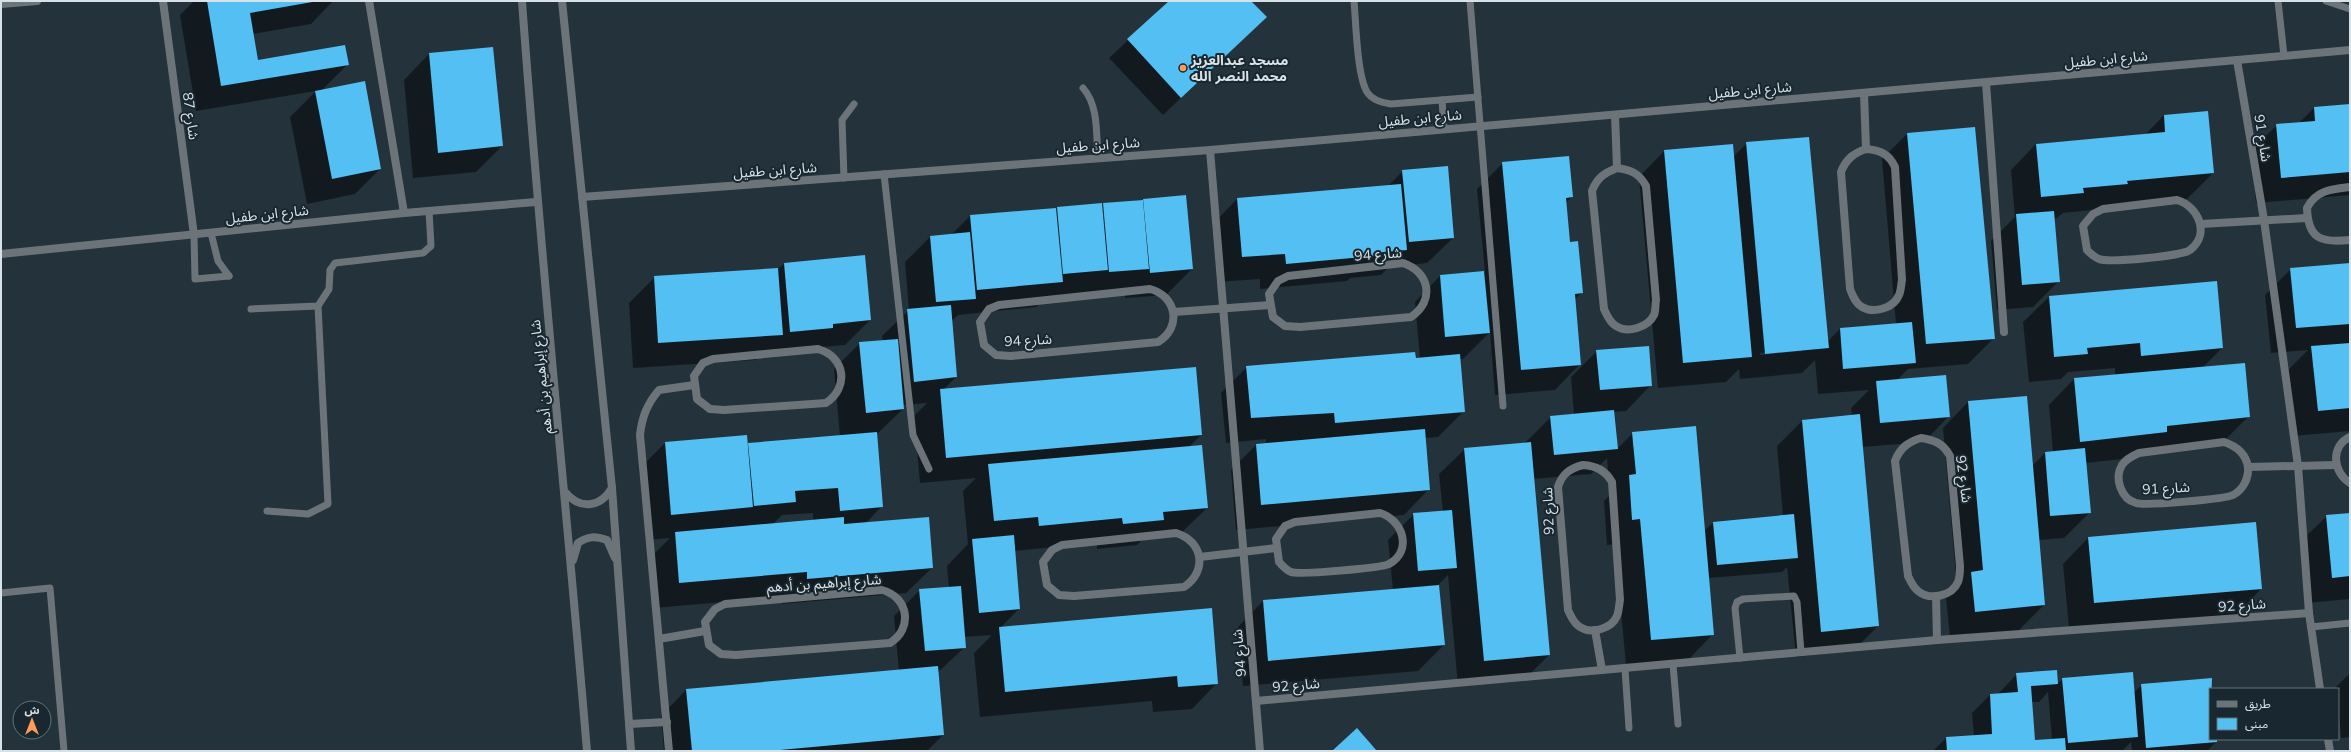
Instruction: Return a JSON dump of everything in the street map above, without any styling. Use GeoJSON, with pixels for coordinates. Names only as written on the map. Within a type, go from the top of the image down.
{"type":"FeatureCollection","features":[{"type":"Feature","properties":{"kind":"street"},"geometry":{"type":"LineString","coordinates":[[1,4],[37,1]]}},
{"type":"Feature","properties":{"kind":"street","name":"شارع 87"},"geometry":{"type":"LineString","coordinates":[[163,1],[194,235]]}},
{"type":"Feature","properties":{"kind":"street"},"geometry":{"type":"LineString","coordinates":[[369,1],[404,213]]}},
{"type":"Feature","properties":{"kind":"street","name":"شارع إبراهيم بن أدهم"},"geometry":{"type":"LineString","coordinates":[[522,1],[536,202],[565,492],[587,751]]}},
{"type":"Feature","properties":{"kind":"street"},"geometry":{"type":"LineString","coordinates":[[562,1],[612,488],[631,751]]}},
{"type":"Feature","properties":{"kind":"street","name":"شارع ابن طفيل"},"geometry":{"type":"LineString","coordinates":[[582,197],[1210,150],[2350,50]]}},
{"type":"Feature","properties":{"kind":"street","name":"شارع 91"},"geometry":{"type":"LineString","coordinates":[[2237,60],[2264,220],[2298,466],[2309,613],[2320,688]]}},
{"type":"Feature","properties":{"kind":"street"},"geometry":{"type":"LineString","coordinates":[[1986,83],[2004,332]]}},
{"type":"Feature","properties":{"kind":"street"},"geometry":{"type":"LineString","coordinates":[[1864,93],[1866,149]]}},
{"type":"Feature","properties":{"kind":"street"},"geometry":{"type":"LineString","coordinates":[[1615,115],[1617,168]]}},
{"type":"Feature","properties":{"kind":"street"},"geometry":{"type":"LineString","coordinates":[[1866,149],[1878,150],[1887,155],[1896,166],[1902,280],[1900,295],[1890,307],[1877,309],[1866,309],[1861,306],[1854,300],[1850,289],[1841,172],[1848,159],[1856,152],[1866,149]]}},
{"type":"Feature","properties":{"kind":"street","name":"شارع 94"},"geometry":{"type":"LineString","coordinates":[[1210,150],[1260,751]]}},
{"type":"Feature","properties":{"kind":"street"},"geometry":{"type":"LineString","coordinates":[[1617,168],[1628,170],[1642,180],[1646,186],[1656,300],[1654,314],[1644,326],[1631,329],[1621,329],[1615,326],[1608,319],[1604,309],[1592,191],[1598,178],[1617,168]]}},
{"type":"Feature","properties":{"kind":"street"},"geometry":{"type":"LineString","coordinates":[[2350,187],[2326,190],[2316,195],[2307,208],[2307,218],[2311,231],[2323,240],[2350,240]]}},
{"type":"Feature","properties":{"kind":"street"},"geometry":{"type":"LineString","coordinates":[[2177,200],[2190,206],[2197,214],[2201,224],[2200,236],[2196,244],[2184,254],[2114,260],[2100,259],[2087,250],[2083,237],[2083,226],[2086,221],[2092,214],[2103,209],[2177,200]]}},
{"type":"Feature","properties":{"kind":"street","name":"شارع ابن طفيل"},"geometry":{"type":"LineString","coordinates":[[1,254],[404,213],[536,202]]}},
{"type":"Feature","properties":{"kind":"street"},"geometry":{"type":"LineString","coordinates":[[2201,224],[2307,218]]}},
{"type":"Feature","properties":{"kind":"street","name":"شارع 94"},"geometry":{"type":"LineString","coordinates":[[1403,263],[1417,269],[1424,277],[1427,287],[1426,299],[1422,308],[1411,317],[1300,327],[1285,326],[1273,317],[1270,305],[1269,294],[1272,288],[1278,281],[1288,276],[1403,263]]}},
{"type":"Feature","properties":{"kind":"street","name":"شارع 94"},"geometry":{"type":"LineString","coordinates":[[1150,289],[1164,295],[1171,303],[1174,312],[1173,324],[1169,333],[1158,342],[996,355],[988,350],[984,345],[980,331],[983,316],[989,309],[999,305],[1150,289]]}},
{"type":"Feature","properties":{"kind":"street"},"geometry":{"type":"LineString","coordinates":[[1174,312],[1270,305]]}},
{"type":"Feature","properties":{"kind":"street"},"geometry":{"type":"LineString","coordinates":[[818,349],[832,355],[839,363],[842,372],[841,384],[837,393],[826,403],[724,410],[710,409],[697,399],[694,385],[696,370],[703,363],[713,359],[818,349]]}},
{"type":"Feature","properties":{"kind":"street"},"geometry":{"type":"LineString","coordinates":[[669,751],[640,435],[642,419],[649,401],[659,390],[694,385]]}},
{"type":"Feature","properties":{"kind":"street"},"geometry":{"type":"LineString","coordinates":[[2350,437],[2339,446],[2336,465],[2340,475],[2350,483]]}},
{"type":"Feature","properties":{"kind":"street","name":"شارع 92"},"geometry":{"type":"LineString","coordinates":[[1921,438],[1932,440],[1941,444],[1950,456],[1959,558],[1958,581],[1948,593],[1936,596],[1919,592],[1913,586],[1908,576],[1896,461],[1902,448],[1910,442],[1921,438]]}},
{"type":"Feature","properties":{"kind":"street","name":"شارع 91"},"geometry":{"type":"LineString","coordinates":[[2224,442],[2237,448],[2244,456],[2248,467],[2247,478],[2243,487],[2231,496],[2150,504],[2136,503],[2123,493],[2119,483],[2120,470],[2123,464],[2129,458],[2139,453],[2224,442]]}},
{"type":"Feature","properties":{"kind":"street","name":"شارع 92"},"geometry":{"type":"LineString","coordinates":[[1583,465],[1594,466],[1603,470],[1612,482],[1620,600],[1618,615],[1608,627],[1595,630],[1584,629],[1579,626],[1572,620],[1568,610],[1558,487],[1564,474],[1573,468],[1583,465]]}},
{"type":"Feature","properties":{"kind":"street"},"geometry":{"type":"LineString","coordinates":[[2248,467],[2336,465]]}},
{"type":"Feature","properties":{"kind":"street"},"geometry":{"type":"LineString","coordinates":[[565,492],[572,500],[580,504],[590,505],[600,502],[607,496],[612,488]]}},
{"type":"Feature","properties":{"kind":"street"},"geometry":{"type":"LineString","coordinates":[[1380,513],[1394,519],[1400,527],[1403,538],[1403,547],[1398,555],[1387,565],[1306,573],[1292,572],[1283,567],[1279,562],[1276,548],[1278,533],[1285,526],[1295,522],[1380,513]]}},
{"type":"Feature","properties":{"kind":"street"},"geometry":{"type":"LineString","coordinates":[[1176,533],[1190,539],[1197,547],[1200,557],[1199,568],[1195,577],[1184,586],[1074,596],[1059,595],[1046,585],[1043,571],[1046,557],[1052,550],[1062,545],[1176,533]]}},
{"type":"Feature","properties":{"kind":"street"},"geometry":{"type":"LineString","coordinates":[[571,566],[578,543],[586,538],[596,536],[607,540],[618,564]]}},
{"type":"Feature","properties":{"kind":"street"},"geometry":{"type":"LineString","coordinates":[[1200,557],[1276,548]]}},
{"type":"Feature","properties":{"kind":"street","name":"شارع إبراهيم بن أدهم"},"geometry":{"type":"LineString","coordinates":[[882,590],[896,596],[906,613],[905,625],[901,634],[890,643],[736,655],[722,654],[713,649],[709,644],[705,631],[705,622],[708,616],[715,609],[725,604],[882,590]]}},
{"type":"Feature","properties":{"kind":"street"},"geometry":{"type":"LineString","coordinates":[[1936,596],[1937,640]]}},
{"type":"Feature","properties":{"kind":"street","name":"شارع 92"},"geometry":{"type":"LineString","coordinates":[[1256,701],[1937,640],[2309,613]]}},
{"type":"Feature","properties":{"kind":"street"},"geometry":{"type":"LineString","coordinates":[[1595,630],[1602,670]]}},
{"type":"Feature","properties":{"kind":"street"},"geometry":{"type":"LineString","coordinates":[[659,639],[705,631]]}},
{"type":"Feature","properties":{"kind":"street"},"geometry":{"type":"LineString","coordinates":[[629,724],[667,722]]}},
{"type":"Feature","properties":{"kind":"street"},"geometry":{"type":"LineString","coordinates":[[2328,740],[2330,751]]}},
{"type":"Feature","properties":{"kind":"lane"},"geometry":{"type":"LineString","coordinates":[[1354,1],[1362,81],[1368,94],[1381,103],[1391,104],[1478,97]]}},
{"type":"Feature","properties":{"kind":"lane"},"geometry":{"type":"LineString","coordinates":[[1470,1],[1503,406]]}},
{"type":"Feature","properties":{"kind":"lane"},"geometry":{"type":"LineString","coordinates":[[2278,1],[2284,56]]}},
{"type":"Feature","properties":{"kind":"lane"},"geometry":{"type":"LineString","coordinates":[[2326,1],[2350,9]]}},
{"type":"Feature","properties":{"kind":"lane"},"geometry":{"type":"LineString","coordinates":[[1083,88],[1089,95],[1093,105],[1098,158]]}},
{"type":"Feature","properties":{"kind":"lane"},"geometry":{"type":"LineString","coordinates":[[1442,100],[1444,129]]}},
{"type":"Feature","properties":{"kind":"lane"},"geometry":{"type":"LineString","coordinates":[[844,178],[842,120],[854,104]]}},
{"type":"Feature","properties":{"kind":"lane"},"geometry":{"type":"LineString","coordinates":[[884,174],[913,435],[929,469]]}},
{"type":"Feature","properties":{"kind":"lane"},"geometry":{"type":"LineString","coordinates":[[267,511],[308,514],[328,504],[318,306],[329,289],[330,270],[335,263],[423,253],[431,246],[429,211]]}},
{"type":"Feature","properties":{"kind":"lane"},"geometry":{"type":"LineString","coordinates":[[194,235],[195,279],[229,276],[218,261],[211,233]]}},
{"type":"Feature","properties":{"kind":"lane"},"geometry":{"type":"LineString","coordinates":[[251,309],[318,306]]}},
{"type":"Feature","properties":{"kind":"lane"},"geometry":{"type":"LineString","coordinates":[[1,593],[50,588],[64,751]]}},
{"type":"Feature","properties":{"kind":"lane"},"geometry":{"type":"LineString","coordinates":[[1740,658],[1735,608],[1736,602],[1743,598],[1794,596],[1797,602],[1802,652]]}},
{"type":"Feature","properties":{"kind":"lane"},"geometry":{"type":"LineString","coordinates":[[2311,627],[2350,623]]}},
{"type":"Feature","properties":{"kind":"lane"},"geometry":{"type":"LineString","coordinates":[[1673,664],[1678,724]]}},
{"type":"Feature","properties":{"kind":"lane"},"geometry":{"type":"LineString","coordinates":[[1625,668],[1629,728]]}},
{"type":"Feature","properties":{"kind":"building"},"geometry":{"type":"Polygon","coordinates":[[[207,1],[318,1],[250,13],[258,60],[345,45],[349,65],[221,86],[207,1]]]}},
{"type":"Feature","properties":{"kind":"building","name":"مسجد عبدالعزيز محمد النصر الله"},"geometry":{"type":"Polygon","coordinates":[[[1169,1],[1251,1],[1267,17],[1181,98],[1127,39],[1169,1]]]}},
{"type":"Feature","properties":{"kind":"building"},"geometry":{"type":"Polygon","coordinates":[[[493,47],[503,146],[438,153],[429,53],[493,47]]]}},
{"type":"Feature","properties":{"kind":"building"},"geometry":{"type":"Polygon","coordinates":[[[365,81],[381,169],[332,179],[315,91],[365,81]]]}},
{"type":"Feature","properties":{"kind":"building"},"geometry":{"type":"Polygon","coordinates":[[[2350,104],[2350,172],[2281,178],[2276,124],[2315,121],[2314,107],[2350,104]]]}},
{"type":"Feature","properties":{"kind":"building"},"geometry":{"type":"Polygon","coordinates":[[[2208,111],[2214,173],[2127,181],[2128,184],[2083,188],[2084,193],[2041,197],[2036,144],[2165,132],[2164,115],[2208,111]]]}},
{"type":"Feature","properties":{"kind":"building"},"geometry":{"type":"Polygon","coordinates":[[[1975,127],[1995,339],[1926,344],[1907,133],[1975,127]]]}},
{"type":"Feature","properties":{"kind":"building"},"geometry":{"type":"Polygon","coordinates":[[[1809,137],[1829,348],[1765,354],[1746,142],[1809,137]]]}},
{"type":"Feature","properties":{"kind":"building"},"geometry":{"type":"Polygon","coordinates":[[[1733,144],[1752,357],[1683,363],[1664,150],[1733,144]]]}},
{"type":"Feature","properties":{"kind":"building"},"geometry":{"type":"Polygon","coordinates":[[[1569,156],[1573,197],[1566,198],[1570,242],[1578,241],[1583,293],[1575,294],[1581,365],[1521,370],[1502,162],[1569,156]]]}},
{"type":"Feature","properties":{"kind":"building"},"geometry":{"type":"Polygon","coordinates":[[[1448,166],[1454,238],[1409,242],[1402,170],[1448,166]]]}},
{"type":"Feature","properties":{"kind":"building"},"geometry":{"type":"Polygon","coordinates":[[[1401,184],[1407,250],[1373,253],[1374,256],[1286,264],[1285,254],[1242,257],[1237,198],[1401,184]]]}},
{"type":"Feature","properties":{"kind":"building"},"geometry":{"type":"Polygon","coordinates":[[[1186,195],[1193,269],[1150,273],[1143,199],[1186,195]]]}},
{"type":"Feature","properties":{"kind":"building"},"geometry":{"type":"Polygon","coordinates":[[[1143,200],[1149,269],[1109,272],[1103,203],[1143,200]]]}},
{"type":"Feature","properties":{"kind":"building"},"geometry":{"type":"Polygon","coordinates":[[[1102,203],[1108,270],[1063,274],[1057,207],[1102,203]]]}},
{"type":"Feature","properties":{"kind":"building"},"geometry":{"type":"Polygon","coordinates":[[[1056,208],[1063,282],[977,290],[970,215],[1056,208]]]}},
{"type":"Feature","properties":{"kind":"building"},"geometry":{"type":"Polygon","coordinates":[[[2054,211],[2060,282],[2022,285],[2016,214],[2054,211]]]}},
{"type":"Feature","properties":{"kind":"building"},"geometry":{"type":"Polygon","coordinates":[[[970,232],[976,299],[936,302],[930,236],[970,232]]]}},
{"type":"Feature","properties":{"kind":"building"},"geometry":{"type":"Polygon","coordinates":[[[865,255],[871,320],[833,324],[833,328],[790,332],[784,263],[865,255]]]}},
{"type":"Feature","properties":{"kind":"building"},"geometry":{"type":"Polygon","coordinates":[[[2350,263],[2350,324],[2296,328],[2290,268],[2350,263]]]}},
{"type":"Feature","properties":{"kind":"building"},"geometry":{"type":"Polygon","coordinates":[[[778,268],[783,335],[658,343],[654,276],[778,268]]]}},
{"type":"Feature","properties":{"kind":"building"},"geometry":{"type":"Polygon","coordinates":[[[1484,271],[1490,333],[1445,337],[1440,275],[1484,271]]]}},
{"type":"Feature","properties":{"kind":"building"},"geometry":{"type":"Polygon","coordinates":[[[2217,281],[2223,348],[2141,356],[2140,343],[2087,348],[2088,354],[2054,357],[2049,296],[2217,281]]]}},
{"type":"Feature","properties":{"kind":"building"},"geometry":{"type":"Polygon","coordinates":[[[951,305],[957,377],[914,382],[907,309],[951,305]]]}},
{"type":"Feature","properties":{"kind":"building"},"geometry":{"type":"Polygon","coordinates":[[[1912,322],[1916,363],[1843,369],[1840,328],[1912,322]]]}},
{"type":"Feature","properties":{"kind":"building"},"geometry":{"type":"Polygon","coordinates":[[[898,339],[904,409],[866,413],[859,342],[898,339]]]}},
{"type":"Feature","properties":{"kind":"building"},"geometry":{"type":"Polygon","coordinates":[[[2350,343],[2350,408],[2318,411],[2311,346],[2350,343]]]}},
{"type":"Feature","properties":{"kind":"building"},"geometry":{"type":"Polygon","coordinates":[[[1649,346],[1652,386],[1600,390],[1596,350],[1649,346]]]}},
{"type":"Feature","properties":{"kind":"building"},"geometry":{"type":"Polygon","coordinates":[[[1415,352],[1416,358],[1460,354],[1465,412],[1335,423],[1334,413],[1251,418],[1246,366],[1415,352]]]}},
{"type":"Feature","properties":{"kind":"building"},"geometry":{"type":"Polygon","coordinates":[[[2245,363],[2250,417],[2167,426],[2167,432],[2080,442],[2074,378],[2245,363]]]}},
{"type":"Feature","properties":{"kind":"building"},"geometry":{"type":"Polygon","coordinates":[[[1196,367],[1202,435],[946,458],[940,389],[1196,367]]]}},
{"type":"Feature","properties":{"kind":"building"},"geometry":{"type":"Polygon","coordinates":[[[1946,375],[1950,417],[1880,423],[1876,381],[1946,375]]]}},
{"type":"Feature","properties":{"kind":"building"},"geometry":{"type":"Polygon","coordinates":[[[2027,396],[2045,605],[1975,612],[1971,572],[1983,570],[1968,401],[2027,396]]]}},
{"type":"Feature","properties":{"kind":"building"},"geometry":{"type":"Polygon","coordinates":[[[1614,410],[1618,449],[1554,455],[1550,416],[1614,410]]]}},
{"type":"Feature","properties":{"kind":"building"},"geometry":{"type":"Polygon","coordinates":[[[1860,414],[1879,626],[1821,632],[1802,420],[1860,414]]]}},
{"type":"Feature","properties":{"kind":"building"},"geometry":{"type":"Polygon","coordinates":[[[1696,426],[1714,635],[1651,640],[1640,519],[1632,520],[1629,475],[1636,474],[1632,432],[1696,426]]]}},
{"type":"Feature","properties":{"kind":"building"},"geometry":{"type":"Polygon","coordinates":[[[1425,429],[1430,490],[1261,505],[1256,444],[1425,429]]]}},
{"type":"Feature","properties":{"kind":"building"},"geometry":{"type":"Polygon","coordinates":[[[877,432],[883,507],[840,511],[838,488],[795,491],[796,502],[754,506],[748,443],[877,432]]]}},
{"type":"Feature","properties":{"kind":"building"},"geometry":{"type":"Polygon","coordinates":[[[747,435],[753,507],[671,515],[665,442],[747,435]]]}},
{"type":"Feature","properties":{"kind":"building"},"geometry":{"type":"Polygon","coordinates":[[[1531,442],[1550,655],[1484,661],[1464,448],[1531,442]]]}},
{"type":"Feature","properties":{"kind":"building"},"geometry":{"type":"Polygon","coordinates":[[[1202,445],[1208,508],[1163,512],[1164,520],[1123,524],[1122,518],[1039,526],[1038,517],[994,521],[988,464],[1202,445]]]}},
{"type":"Feature","properties":{"kind":"building"},"geometry":{"type":"Polygon","coordinates":[[[2085,448],[2091,513],[2050,516],[2045,452],[2085,448]]]}},
{"type":"Feature","properties":{"kind":"building"},"geometry":{"type":"Polygon","coordinates":[[[1452,510],[1457,568],[1418,571],[1413,513],[1452,510]]]}},
{"type":"Feature","properties":{"kind":"building"},"geometry":{"type":"Polygon","coordinates":[[[2350,513],[2350,576],[2332,578],[2326,515],[2350,513]]]}},
{"type":"Feature","properties":{"kind":"building"},"geometry":{"type":"Polygon","coordinates":[[[1794,514],[1798,558],[1717,565],[1713,522],[1794,514]]]}},
{"type":"Feature","properties":{"kind":"building"},"geometry":{"type":"Polygon","coordinates":[[[844,517],[844,524],[929,517],[933,568],[807,579],[807,572],[679,583],[675,532],[844,517]]]}},
{"type":"Feature","properties":{"kind":"building"},"geometry":{"type":"Polygon","coordinates":[[[2256,522],[2262,589],[2094,603],[2088,537],[2256,522]]]}},
{"type":"Feature","properties":{"kind":"building"},"geometry":{"type":"Polygon","coordinates":[[[1014,535],[1020,609],[979,613],[972,539],[1014,535]]]}},
{"type":"Feature","properties":{"kind":"building"},"geometry":{"type":"Polygon","coordinates":[[[1439,585],[1445,645],[1268,661],[1263,600],[1439,585]]]}},
{"type":"Feature","properties":{"kind":"building"},"geometry":{"type":"Polygon","coordinates":[[[961,586],[966,648],[925,651],[919,589],[961,586]]]}},
{"type":"Feature","properties":{"kind":"building"},"geometry":{"type":"Polygon","coordinates":[[[1212,608],[1218,684],[1178,687],[1177,676],[1005,692],[999,627],[1212,608]]]}},
{"type":"Feature","properties":{"kind":"building"},"geometry":{"type":"Polygon","coordinates":[[[938,666],[944,735],[769,751],[692,751],[686,689],[938,666]]]}},
{"type":"Feature","properties":{"kind":"building"},"geometry":{"type":"Polygon","coordinates":[[[2057,670],[2058,684],[2031,686],[2035,740],[2065,738],[2066,751],[1947,751],[1946,737],[1992,734],[1990,694],[2018,692],[2016,673],[2057,670]]]}},
{"type":"Feature","properties":{"kind":"building"},"geometry":{"type":"Polygon","coordinates":[[[2133,672],[2138,737],[2068,743],[2062,678],[2133,672]]]}},
{"type":"Feature","properties":{"kind":"building"},"geometry":{"type":"Polygon","coordinates":[[[2212,678],[2212,688],[2209,688],[2209,740],[2217,740],[2217,742],[2146,748],[2141,684],[2212,678]]]}},
{"type":"Feature","properties":{"kind":"building"},"geometry":{"type":"Polygon","coordinates":[[[1357,728],[1377,751],[1332,751],[1357,728]]]}},
{"type":"Feature","properties":{"kind":"place","name":"مسجد عبدالعزيز محمد النصر الله"},"geometry":{"type":"Point","coordinates":[1183,68]}}]}
